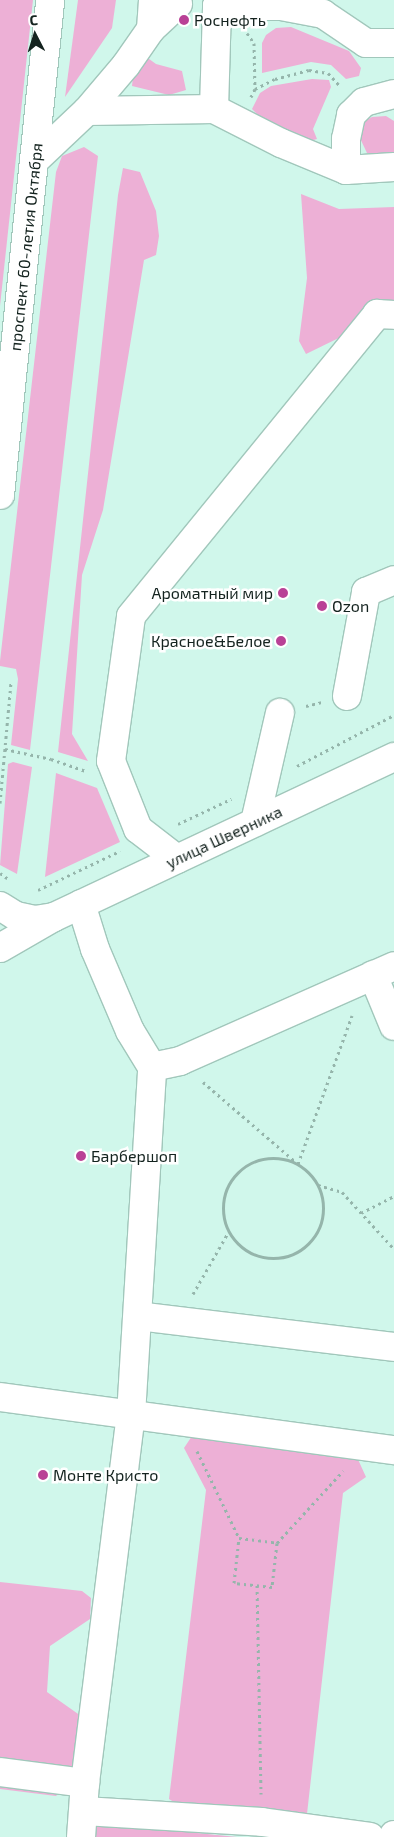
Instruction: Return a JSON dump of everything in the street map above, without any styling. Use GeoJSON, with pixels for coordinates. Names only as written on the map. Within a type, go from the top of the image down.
{"type":"FeatureCollection","features":[{"type":"Feature","properties":{"kind":"street","name":"проспект 60-летия Октября"},"geometry":{"type":"LineString","coordinates":[[0,495],[50,0]]}},
{"type":"Feature","properties":{"kind":"street"},"geometry":{"type":"LineString","coordinates":[[35,160],[87,111],[126,65],[151,29],[166,2]]}},
{"type":"Feature","properties":{"kind":"street"},"geometry":{"type":"LineString","coordinates":[[214,109],[228,4],[280,6],[323,14],[366,43],[394,43]]}},
{"type":"Feature","properties":{"kind":"street"},"geometry":{"type":"LineString","coordinates":[[346,170],[346,139],[350,115],[364,102],[394,94]]}},
{"type":"Feature","properties":{"kind":"street"},"geometry":{"type":"LineString","coordinates":[[87,111],[214,109],[281,143],[346,170],[394,167]]}},
{"type":"Feature","properties":{"kind":"street"},"geometry":{"type":"LineString","coordinates":[[178,859],[138,829],[111,760],[131,616],[377,314],[394,315]]}},
{"type":"Feature","properties":{"kind":"street"},"geometry":{"type":"LineString","coordinates":[[347,696],[366,592],[394,580]]}},
{"type":"Feature","properties":{"kind":"street"},"geometry":{"type":"LineString","coordinates":[[255,822],[266,782],[280,713]]}},
{"type":"Feature","properties":{"kind":"street","name":"улица Шверника"},"geometry":{"type":"LineString","coordinates":[[0,948],[81,904],[255,822],[392,762]]}},
{"type":"Feature","properties":{"kind":"street"},"geometry":{"type":"LineString","coordinates":[[81,904],[95,949],[130,1031],[152,1067],[131,1415],[85,1782],[82,1824],[262,1822],[370,1837]]}},
{"type":"Feature","properties":{"kind":"street","name":"улица Шверника"},"geometry":{"type":"LineString","coordinates":[[0,906],[16,916],[34,920],[54,917]]}},
{"type":"Feature","properties":{"kind":"street"},"geometry":{"type":"LineString","coordinates":[[152,1067],[180,1062],[378,973],[394,1026]]}},
{"type":"Feature","properties":{"kind":"street"},"geometry":{"type":"LineString","coordinates":[[138,1316],[394,1347]]}},
{"type":"Feature","properties":{"kind":"street"},"geometry":{"type":"LineString","coordinates":[[0,1397],[394,1450]]}},
{"type":"Feature","properties":{"kind":"street"},"geometry":{"type":"LineString","coordinates":[[0,1772],[85,1782]]}},
{"type":"Feature","properties":{"kind":"path"},"geometry":{"type":"LineString","coordinates":[[228,4],[254,43],[255,89],[238,122]]}},
{"type":"Feature","properties":{"kind":"path"},"geometry":{"type":"LineString","coordinates":[[255,89],[275,79],[309,70],[328,73],[344,90]]}},
{"type":"Feature","properties":{"kind":"path"},"geometry":{"type":"LineString","coordinates":[[0,804],[11,681]]}},
{"type":"Feature","properties":{"kind":"path"},"geometry":{"type":"LineString","coordinates":[[280,713],[347,696]]}},
{"type":"Feature","properties":{"kind":"path"},"geometry":{"type":"LineString","coordinates":[[30,888],[38,890],[149,838],[266,782],[394,716]]}},
{"type":"Feature","properties":{"kind":"path"},"geometry":{"type":"LineString","coordinates":[[4,749],[51,759],[119,782]]}},
{"type":"Feature","properties":{"kind":"path"},"geometry":{"type":"LineString","coordinates":[[0,873],[11,881]]}},
{"type":"Feature","properties":{"kind":"path"},"geometry":{"type":"LineString","coordinates":[[298,1164],[378,973]]}},
{"type":"Feature","properties":{"kind":"path"},"geometry":{"type":"LineString","coordinates":[[180,1062],[298,1164],[318,1185],[342,1192],[394,1249]]}},
{"type":"Feature","properties":{"kind":"path"},"geometry":{"type":"LineString","coordinates":[[298,1164],[278,1158],[248,1164],[232,1178],[222,1210],[228,1233],[246,1251],[267,1259],[296,1254],[318,1231],[323,1215],[318,1185]]}},
{"type":"Feature","properties":{"kind":"path"},"geometry":{"type":"LineString","coordinates":[[361,1213],[394,1196]]}},
{"type":"Feature","properties":{"kind":"path"},"geometry":{"type":"LineString","coordinates":[[177,1320],[228,1233]]}},
{"type":"Feature","properties":{"kind":"path"},"geometry":{"type":"LineString","coordinates":[[182,1422],[239,1538],[234,1583],[272,1587],[277,1542],[366,1446]]}},
{"type":"Feature","properties":{"kind":"path"},"geometry":{"type":"LineString","coordinates":[[239,1538],[277,1542]]}},
{"type":"Feature","properties":{"kind":"path"},"geometry":{"type":"LineString","coordinates":[[257,1585],[262,1822]]}},
{"type":"Feature","properties":{"kind":"shaded area"},"geometry":{"type":"Polygon","coordinates":[[[0,0],[33,0],[0,306],[0,0]]]}},
{"type":"Feature","properties":{"kind":"shaded area"},"geometry":{"type":"Polygon","coordinates":[[[78,0],[116,0],[112,28],[65,97],[78,0]]]}},
{"type":"Feature","properties":{"kind":"shaded area"},"geometry":{"type":"Polygon","coordinates":[[[291,27],[349,51],[361,68],[359,76],[346,79],[331,65],[311,62],[262,73],[262,43],[266,35],[276,28],[291,27]]]}},
{"type":"Feature","properties":{"kind":"shaded area"},"geometry":{"type":"Polygon","coordinates":[[[145,56],[156,64],[182,71],[186,90],[169,95],[132,86],[134,67],[145,56]]]}},
{"type":"Feature","properties":{"kind":"shaded area"},"geometry":{"type":"Polygon","coordinates":[[[312,79],[329,80],[331,87],[313,129],[317,139],[302,143],[262,119],[252,109],[260,93],[271,86],[312,79]]]}},
{"type":"Feature","properties":{"kind":"shaded area"},"geometry":{"type":"Polygon","coordinates":[[[386,116],[394,121],[394,153],[380,156],[367,153],[358,134],[362,123],[372,117],[386,116]]]}},
{"type":"Feature","properties":{"kind":"shaded area"},"geometry":{"type":"Polygon","coordinates":[[[84,147],[98,156],[30,750],[11,745],[18,679],[16,669],[0,666],[0,661],[56,172],[62,156],[84,147]]]}},
{"type":"Feature","properties":{"kind":"shaded area"},"geometry":{"type":"Polygon","coordinates":[[[123,168],[140,172],[156,211],[159,236],[156,255],[144,260],[103,510],[82,575],[72,734],[88,761],[58,752],[118,195],[123,168]]]}},
{"type":"Feature","properties":{"kind":"shaded area"},"geometry":{"type":"Polygon","coordinates":[[[301,194],[339,209],[394,207],[394,311],[306,354],[299,341],[307,278],[301,194]]]}},
{"type":"Feature","properties":{"kind":"shaded area"},"geometry":{"type":"Polygon","coordinates":[[[13,762],[32,767],[17,874],[0,865],[8,764],[13,762]]]}},
{"type":"Feature","properties":{"kind":"shaded area"},"geometry":{"type":"Polygon","coordinates":[[[56,773],[97,788],[120,842],[45,877],[56,773]]]}},
{"type":"Feature","properties":{"kind":"shaded area"},"geometry":{"type":"Polygon","coordinates":[[[194,1433],[356,1455],[366,1477],[343,1493],[307,1814],[296,1820],[185,1809],[169,1799],[206,1490],[184,1448],[194,1433]]]}},
{"type":"Feature","properties":{"kind":"shaded area"},"geometry":{"type":"Polygon","coordinates":[[[0,1582],[82,1591],[91,1598],[90,1619],[50,1646],[47,1692],[81,1716],[83,1770],[56,1796],[0,1789],[0,1582]]]}},
{"type":"Feature","properties":{"kind":"shaded area"},"geometry":{"type":"Polygon","coordinates":[[[97,1823],[237,1837],[95,1837],[97,1823]]]}},
{"type":"Feature","properties":{"kind":"place","name":"Роснефть"},"geometry":{"type":"Point","coordinates":[184,20]}},
{"type":"Feature","properties":{"kind":"place","name":"Ароматный мир"},"geometry":{"type":"Point","coordinates":[283,593]}},
{"type":"Feature","properties":{"kind":"place","name":"Ozon"},"geometry":{"type":"Point","coordinates":[322,606]}},
{"type":"Feature","properties":{"kind":"place","name":"Красное&Белое"},"geometry":{"type":"Point","coordinates":[281,641]}},
{"type":"Feature","properties":{"kind":"place","name":"Барбершоп"},"geometry":{"type":"Point","coordinates":[81,1156]}},
{"type":"Feature","properties":{"kind":"place","name":"Монте Кристо"},"geometry":{"type":"Point","coordinates":[43,1475]}}]}
